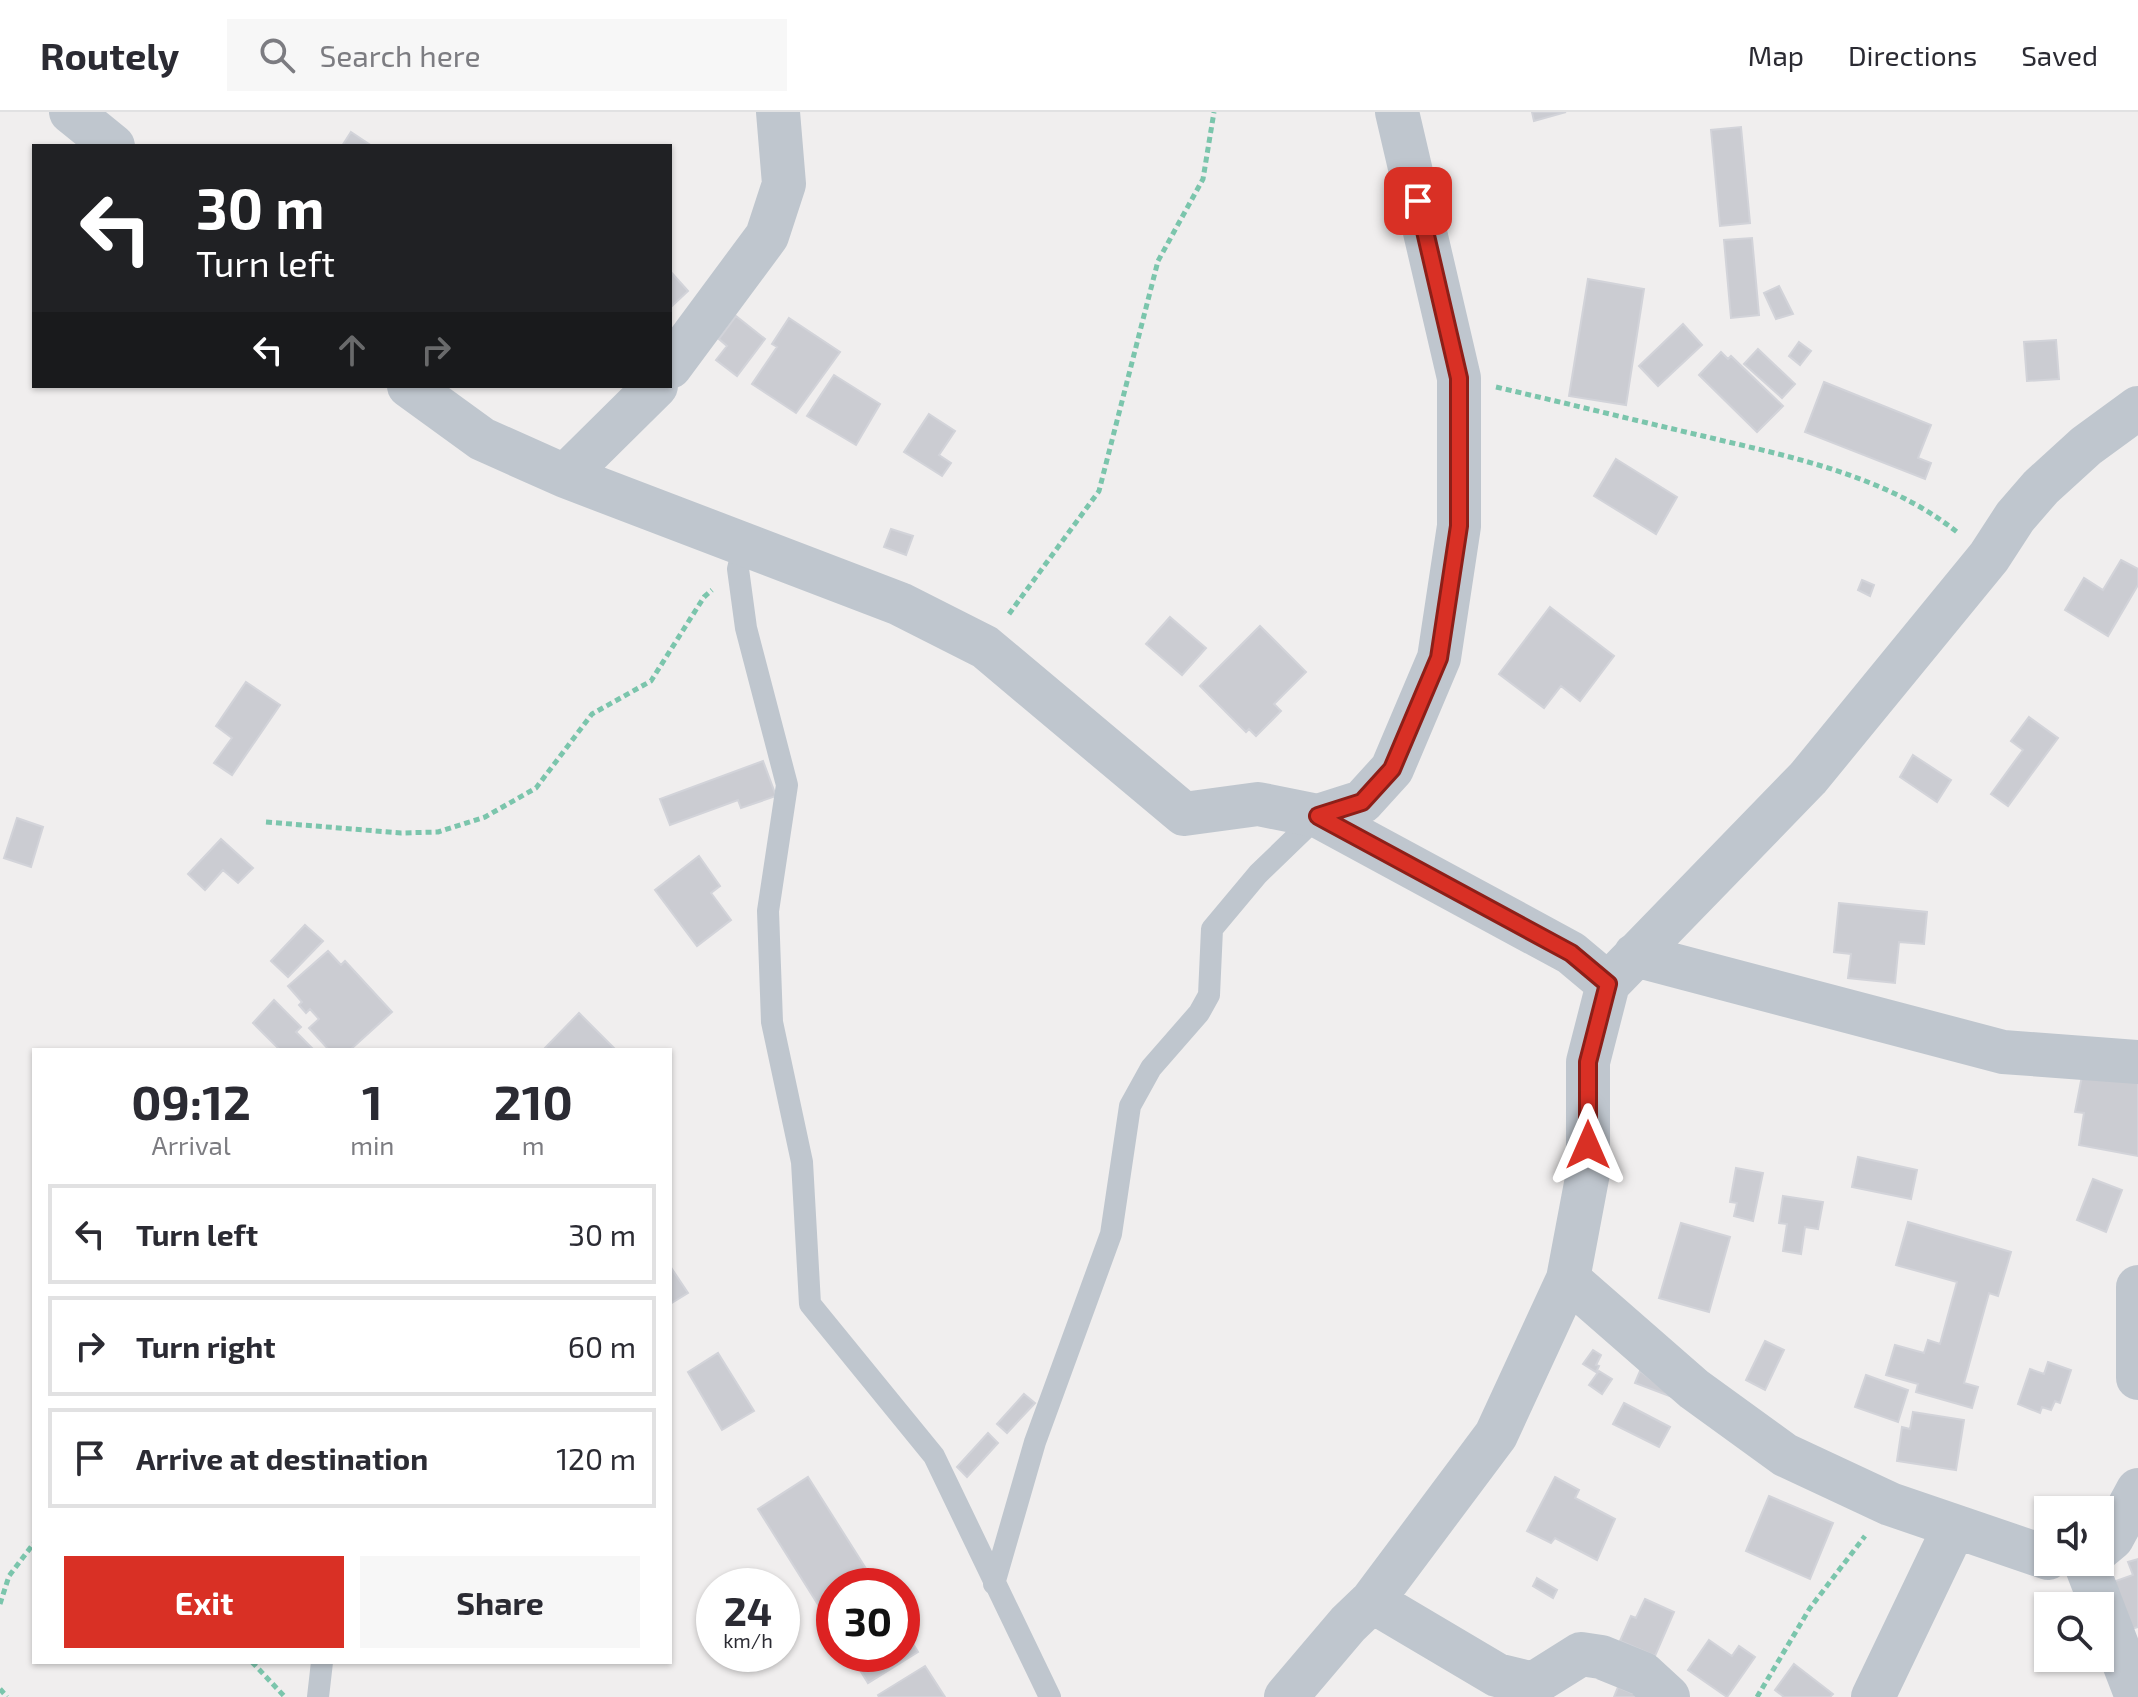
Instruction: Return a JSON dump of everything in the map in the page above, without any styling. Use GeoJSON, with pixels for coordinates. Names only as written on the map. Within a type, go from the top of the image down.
{"type":"FeatureCollection","features":[{"type":"Feature","properties":{"kind":"street"},"geometry":{"type":"LineString","coordinates":[[71,112],[111,144]]}},
{"type":"Feature","properties":{"kind":"street"},"geometry":{"type":"LineString","coordinates":[[672,364],[767,236],[784,184],[778,112]]}},
{"type":"Feature","properties":{"kind":"street"},"geometry":{"type":"LineString","coordinates":[[1318,816],[1362,802],[1392,769],[1439,658],[1459,526],[1459,378],[1397,112]]}},
{"type":"Feature","properties":{"kind":"street"},"geometry":{"type":"LineString","coordinates":[[412,388],[482,439],[741,556],[900,604],[985,647],[1184,814],[1258,804],[1318,816],[1571,953],[1621,970],[2003,1052],[2138,1062]]}},
{"type":"Feature","properties":{"kind":"street"},"geometry":{"type":"LineString","coordinates":[[565,476],[654,388]]}},
{"type":"Feature","properties":{"kind":"street"},"geometry":{"type":"LineString","coordinates":[[1286,1697],[1348,1624],[1372,1601],[1496,1435],[1568,1279],[1588,1173],[1588,1062],[1621,970],[1808,778],[1989,557],[2015,517],[2041,487],[2086,446],[2138,408]]}},
{"type":"Feature","properties":{"kind":"street"},"geometry":{"type":"LineString","coordinates":[[1568,1279],[1694,1389],[1785,1455],[1890,1504],[2034,1554]]}},
{"type":"Feature","properties":{"kind":"street"},"geometry":{"type":"LineString","coordinates":[[2138,1287],[2138,1378]]}},
{"type":"Feature","properties":{"kind":"street"},"geometry":{"type":"LineString","coordinates":[[2114,1534],[2138,1490]]}},
{"type":"Feature","properties":{"kind":"street"},"geometry":{"type":"LineString","coordinates":[[1873,1697],[1954,1528]]}},
{"type":"Feature","properties":{"kind":"street"},"geometry":{"type":"LineString","coordinates":[[2090,1576],[2137,1697]]}},
{"type":"Feature","properties":{"kind":"street"},"geometry":{"type":"LineString","coordinates":[[1372,1601],[1497,1675],[1533,1684],[1581,1654],[1601,1657],[1643,1674],[1668,1697]]}},
{"type":"Feature","properties":{"kind":"lane"},"geometry":{"type":"LineString","coordinates":[[741,556],[746,628],[787,785],[768,911],[772,1022],[802,1162],[810,1304],[934,1456],[1050,1697]]}},
{"type":"Feature","properties":{"kind":"lane"},"geometry":{"type":"LineString","coordinates":[[994,1584],[1035,1442],[1111,1234],[1130,1106],[1151,1068],[1199,1013],[1209,995],[1212,929],[1258,874],[1318,816]]}},
{"type":"Feature","properties":{"kind":"lane"},"geometry":{"type":"LineString","coordinates":[[318,1697],[322,1664]]}},
{"type":"Feature","properties":{"kind":"path"},"geometry":{"type":"LineString","coordinates":[[985,647],[1099,491],[1158,261],[1203,179],[1214,112]]}},
{"type":"Feature","properties":{"kind":"path"},"geometry":{"type":"LineString","coordinates":[[1459,378],[1806,461],[1897,493],[1940,518],[1989,557]]}},
{"type":"Feature","properties":{"kind":"path"},"geometry":{"type":"LineString","coordinates":[[266,822],[401,833],[438,832],[485,817],[536,788],[592,714],[651,681],[704,597],[741,556]]}},
{"type":"Feature","properties":{"kind":"path"},"geometry":{"type":"LineString","coordinates":[[1757,1697],[1810,1608],[1890,1504]]}},
{"type":"Feature","properties":{"kind":"path"},"geometry":{"type":"LineString","coordinates":[[0,1604],[9,1576],[32,1546]]}},
{"type":"Feature","properties":{"kind":"path"},"geometry":{"type":"LineString","coordinates":[[254,1664],[285,1697]]}},
{"type":"Feature","properties":{"kind":"path"},"geometry":{"type":"LineString","coordinates":[[0,1689],[7,1697]]}},
{"type":"Feature","properties":{"kind":"building"},"geometry":{"type":"Polygon","coordinates":[[[1532,112],[1566,112],[1534,121],[1532,112]]]}},
{"type":"Feature","properties":{"kind":"building"},"geometry":{"type":"Polygon","coordinates":[[[1741,127],[1750,223],[1720,226],[1711,130],[1741,127]]]}},
{"type":"Feature","properties":{"kind":"building"},"geometry":{"type":"Polygon","coordinates":[[[351,132],[369,144],[343,144],[351,132]]]}},
{"type":"Feature","properties":{"kind":"building"},"geometry":{"type":"Polygon","coordinates":[[[1752,238],[1759,315],[1731,318],[1724,240],[1752,238]]]}},
{"type":"Feature","properties":{"kind":"building"},"geometry":{"type":"Polygon","coordinates":[[[672,273],[688,291],[672,306],[672,273]]]}},
{"type":"Feature","properties":{"kind":"building"},"geometry":{"type":"Polygon","coordinates":[[[1588,279],[1644,289],[1626,405],[1569,396],[1588,279]]]}},
{"type":"Feature","properties":{"kind":"building"},"geometry":{"type":"Polygon","coordinates":[[[1779,286],[1793,314],[1776,319],[1764,293],[1779,286]]]}},
{"type":"Feature","properties":{"kind":"building"},"geometry":{"type":"Polygon","coordinates":[[[736,316],[765,339],[737,376],[716,360],[727,346],[719,339],[736,316]]]}},
{"type":"Feature","properties":{"kind":"building"},"geometry":{"type":"Polygon","coordinates":[[[789,318],[840,352],[796,413],[752,384],[777,347],[772,344],[789,318]]]}},
{"type":"Feature","properties":{"kind":"building"},"geometry":{"type":"Polygon","coordinates":[[[1683,324],[1702,345],[1658,386],[1639,366],[1683,324]]]}},
{"type":"Feature","properties":{"kind":"building"},"geometry":{"type":"Polygon","coordinates":[[[2056,340],[2059,379],[2027,381],[2024,342],[2056,340]]]}},
{"type":"Feature","properties":{"kind":"building"},"geometry":{"type":"Polygon","coordinates":[[[1799,342],[1811,351],[1800,365],[1789,356],[1799,342]]]}},
{"type":"Feature","properties":{"kind":"building"},"geometry":{"type":"Polygon","coordinates":[[[1758,349],[1795,384],[1782,398],[1744,364],[1758,349]]]}},
{"type":"Feature","properties":{"kind":"building"},"geometry":{"type":"Polygon","coordinates":[[[1721,352],[1728,359],[1731,356],[1783,406],[1757,432],[1699,375],[1721,352]]]}},
{"type":"Feature","properties":{"kind":"building"},"geometry":{"type":"Polygon","coordinates":[[[834,375],[880,404],[856,445],[807,416],[834,375]]]}},
{"type":"Feature","properties":{"kind":"building"},"geometry":{"type":"Polygon","coordinates":[[[1824,382],[1931,425],[1918,458],[1931,463],[1925,479],[1805,432],[1824,382]]]}},
{"type":"Feature","properties":{"kind":"building"},"geometry":{"type":"Polygon","coordinates":[[[929,414],[955,431],[939,455],[951,463],[942,476],[904,452],[929,414]]]}},
{"type":"Feature","properties":{"kind":"building"},"geometry":{"type":"Polygon","coordinates":[[[1616,459],[1677,497],[1656,534],[1594,496],[1616,459]]]}},
{"type":"Feature","properties":{"kind":"building"},"geometry":{"type":"Polygon","coordinates":[[[891,529],[913,536],[906,555],[884,547],[891,529]]]}},
{"type":"Feature","properties":{"kind":"building"},"geometry":{"type":"Polygon","coordinates":[[[2121,560],[2138,569],[2138,585],[2108,636],[2065,610],[2084,578],[2103,590],[2121,560]]]}},
{"type":"Feature","properties":{"kind":"building"},"geometry":{"type":"Polygon","coordinates":[[[1862,580],[1874,585],[1870,596],[1858,590],[1862,580]]]}},
{"type":"Feature","properties":{"kind":"building"},"geometry":{"type":"Polygon","coordinates":[[[1550,607],[1614,656],[1580,701],[1561,686],[1544,708],[1499,674],[1550,607]]]}},
{"type":"Feature","properties":{"kind":"building"},"geometry":{"type":"Polygon","coordinates":[[[1170,617],[1206,648],[1182,675],[1146,644],[1170,617]]]}},
{"type":"Feature","properties":{"kind":"building"},"geometry":{"type":"Polygon","coordinates":[[[1260,626],[1306,672],[1274,704],[1281,711],[1256,736],[1249,729],[1246,732],[1200,686],[1260,626]]]}},
{"type":"Feature","properties":{"kind":"building"},"geometry":{"type":"Polygon","coordinates":[[[246,682],[280,705],[232,775],[214,763],[232,738],[216,726],[246,682]]]}},
{"type":"Feature","properties":{"kind":"building"},"geometry":{"type":"Polygon","coordinates":[[[2029,717],[2058,738],[2008,806],[1991,794],[2023,750],[2011,741],[2029,717]]]}},
{"type":"Feature","properties":{"kind":"building"},"geometry":{"type":"Polygon","coordinates":[[[1913,755],[1951,780],[1937,802],[1900,777],[1913,755]]]}},
{"type":"Feature","properties":{"kind":"building"},"geometry":{"type":"Polygon","coordinates":[[[763,761],[776,796],[741,808],[738,800],[670,825],[660,799],[763,761]]]}},
{"type":"Feature","properties":{"kind":"building"},"geometry":{"type":"Polygon","coordinates":[[[17,818],[43,827],[31,867],[4,858],[17,818]]]}},
{"type":"Feature","properties":{"kind":"building"},"geometry":{"type":"Polygon","coordinates":[[[221,839],[253,868],[238,883],[223,870],[205,890],[188,874],[221,839]]]}},
{"type":"Feature","properties":{"kind":"building"},"geometry":{"type":"Polygon","coordinates":[[[699,856],[720,886],[711,893],[731,920],[697,946],[655,890],[699,856]]]}},
{"type":"Feature","properties":{"kind":"building"},"geometry":{"type":"Polygon","coordinates":[[[1839,903],[1927,912],[1924,944],[1899,942],[1895,983],[1848,978],[1851,954],[1834,952],[1839,903]]]}},
{"type":"Feature","properties":{"kind":"building"},"geometry":{"type":"Polygon","coordinates":[[[305,925],[323,941],[288,977],[271,961],[305,925]]]}},
{"type":"Feature","properties":{"kind":"building"},"geometry":{"type":"Polygon","coordinates":[[[328,951],[341,965],[345,961],[392,1012],[352,1048],[327,1048],[309,1028],[319,1019],[310,1009],[306,1013],[299,1005],[302,1002],[288,986],[328,951]]]}},
{"type":"Feature","properties":{"kind":"building"},"geometry":{"type":"Polygon","coordinates":[[[274,1000],[301,1027],[296,1032],[312,1048],[278,1048],[253,1023],[274,1000]]]}},
{"type":"Feature","properties":{"kind":"building"},"geometry":{"type":"Polygon","coordinates":[[[579,1013],[614,1048],[545,1048],[579,1013]]]}},
{"type":"Feature","properties":{"kind":"building"},"geometry":{"type":"Polygon","coordinates":[[[2083,1071],[2138,1081],[2138,1156],[2079,1145],[2084,1113],[2075,1112],[2083,1071]]]}},
{"type":"Feature","properties":{"kind":"building"},"geometry":{"type":"Polygon","coordinates":[[[1858,1157],[1917,1170],[1911,1199],[1852,1187],[1858,1157]]]}},
{"type":"Feature","properties":{"kind":"building"},"geometry":{"type":"Polygon","coordinates":[[[1736,1168],[1763,1173],[1753,1221],[1734,1216],[1737,1203],[1730,1202],[1736,1168]]]}},
{"type":"Feature","properties":{"kind":"building"},"geometry":{"type":"Polygon","coordinates":[[[2093,1179],[2122,1190],[2106,1232],[2077,1220],[2093,1179]]]}},
{"type":"Feature","properties":{"kind":"building"},"geometry":{"type":"Polygon","coordinates":[[[1783,1196],[1823,1202],[1818,1229],[1805,1227],[1801,1254],[1783,1251],[1787,1224],[1779,1223],[1783,1196]]]}},
{"type":"Feature","properties":{"kind":"building"},"geometry":{"type":"Polygon","coordinates":[[[1908,1222],[2011,1252],[1998,1296],[1989,1293],[1964,1383],[1978,1387],[1972,1408],[1916,1392],[1918,1384],[1886,1375],[1895,1345],[1924,1353],[1928,1340],[1940,1344],[1957,1282],[1896,1265],[1908,1222]]]}},
{"type":"Feature","properties":{"kind":"building"},"geometry":{"type":"Polygon","coordinates":[[[1681,1223],[1730,1237],[1709,1312],[1659,1298],[1681,1223]]]}},
{"type":"Feature","properties":{"kind":"building"},"geometry":{"type":"Polygon","coordinates":[[[672,1269],[688,1293],[672,1303],[672,1269]]]}},
{"type":"Feature","properties":{"kind":"building"},"geometry":{"type":"Polygon","coordinates":[[[1765,1341],[1784,1350],[1765,1390],[1746,1380],[1765,1341]]]}},
{"type":"Feature","properties":{"kind":"building"},"geometry":{"type":"Polygon","coordinates":[[[1593,1350],[1601,1355],[1596,1372],[1583,1364],[1593,1350]]]}},
{"type":"Feature","properties":{"kind":"building"},"geometry":{"type":"Polygon","coordinates":[[[718,1353],[754,1411],[722,1430],[688,1372],[718,1353]]]}},
{"type":"Feature","properties":{"kind":"building"},"geometry":{"type":"Polygon","coordinates":[[[2048,1362],[2071,1370],[2060,1403],[2055,1401],[2051,1410],[2042,1407],[2040,1413],[2018,1404],[2030,1369],[2044,1374],[2048,1362]]]}},
{"type":"Feature","properties":{"kind":"building"},"geometry":{"type":"Polygon","coordinates":[[[1599,1371],[1612,1379],[1602,1394],[1589,1385],[1599,1371]]]}},
{"type":"Feature","properties":{"kind":"building"},"geometry":{"type":"Polygon","coordinates":[[[1640,1371],[1675,1398],[1635,1383],[1640,1371]]]}},
{"type":"Feature","properties":{"kind":"building"},"geometry":{"type":"Polygon","coordinates":[[[1866,1375],[1908,1390],[1898,1422],[1855,1407],[1866,1375]]]}},
{"type":"Feature","properties":{"kind":"building"},"geometry":{"type":"Polygon","coordinates":[[[1024,1394],[1035,1403],[1007,1433],[997,1424],[1024,1394]]]}},
{"type":"Feature","properties":{"kind":"building"},"geometry":{"type":"Polygon","coordinates":[[[1624,1403],[1670,1427],[1659,1447],[1613,1424],[1624,1403]]]}},
{"type":"Feature","properties":{"kind":"building"},"geometry":{"type":"Polygon","coordinates":[[[1913,1412],[1964,1420],[1956,1470],[1897,1461],[1902,1427],[1910,1429],[1913,1412]]]}},
{"type":"Feature","properties":{"kind":"building"},"geometry":{"type":"Polygon","coordinates":[[[988,1433],[998,1443],[967,1477],[957,1467],[988,1433]]]}},
{"type":"Feature","properties":{"kind":"building"},"geometry":{"type":"Polygon","coordinates":[[[808,1477],[866,1568],[816,1568],[816,1601],[800,1576],[800,1568],[795,1568],[758,1509],[808,1477]]]}},
{"type":"Feature","properties":{"kind":"building"},"geometry":{"type":"Polygon","coordinates":[[[1555,1477],[1579,1490],[1575,1498],[1615,1519],[1597,1560],[1555,1538],[1551,1543],[1527,1531],[1555,1477]]]}},
{"type":"Feature","properties":{"kind":"building"},"geometry":{"type":"Polygon","coordinates":[[[1769,1496],[1833,1523],[1810,1579],[1746,1551],[1769,1496]]]}},
{"type":"Feature","properties":{"kind":"building"},"geometry":{"type":"Polygon","coordinates":[[[2138,1559],[2138,1627],[2123,1632],[2114,1605],[2114,1592],[2110,1592],[2107,1584],[2133,1575],[2128,1562],[2138,1559]]]}},
{"type":"Feature","properties":{"kind":"building"},"geometry":{"type":"Polygon","coordinates":[[[1537,1578],[1557,1590],[1553,1598],[1533,1586],[1537,1578]]]}},
{"type":"Feature","properties":{"kind":"building"},"geometry":{"type":"Polygon","coordinates":[[[1645,1599],[1674,1612],[1655,1656],[1620,1641],[1631,1616],[1636,1618],[1645,1599]]]}},
{"type":"Feature","properties":{"kind":"building"},"geometry":{"type":"Polygon","coordinates":[[[1709,1640],[1732,1656],[1739,1646],[1755,1657],[1727,1697],[1688,1670],[1709,1640]]]}},
{"type":"Feature","properties":{"kind":"building"},"geometry":{"type":"Polygon","coordinates":[[[1794,1664],[1833,1694],[1830,1697],[1784,1697],[1775,1690],[1794,1664]]]}},
{"type":"Feature","properties":{"kind":"building"},"geometry":{"type":"Polygon","coordinates":[[[925,1666],[945,1697],[879,1697],[915,1672],[920,1672],[925,1666]]]}},
{"type":"Feature","properties":{"kind":"building"},"geometry":{"type":"Polygon","coordinates":[[[861,1672],[886,1672],[868,1683],[861,1672]]]}},
{"type":"Feature","properties":{"kind":"building"},"geometry":{"type":"Polygon","coordinates":[[[1618,1687],[1639,1696],[1614,1697],[1618,1687]]]}},
{"type":"Feature","properties":{"kind":"route"},"geometry":{"type":"LineString","coordinates":[[1418,201],[1459,378],[1459,526],[1439,658],[1392,769],[1362,802],[1318,816],[1571,953],[1608,984],[1588,1062],[1588,1145]]}}]}
